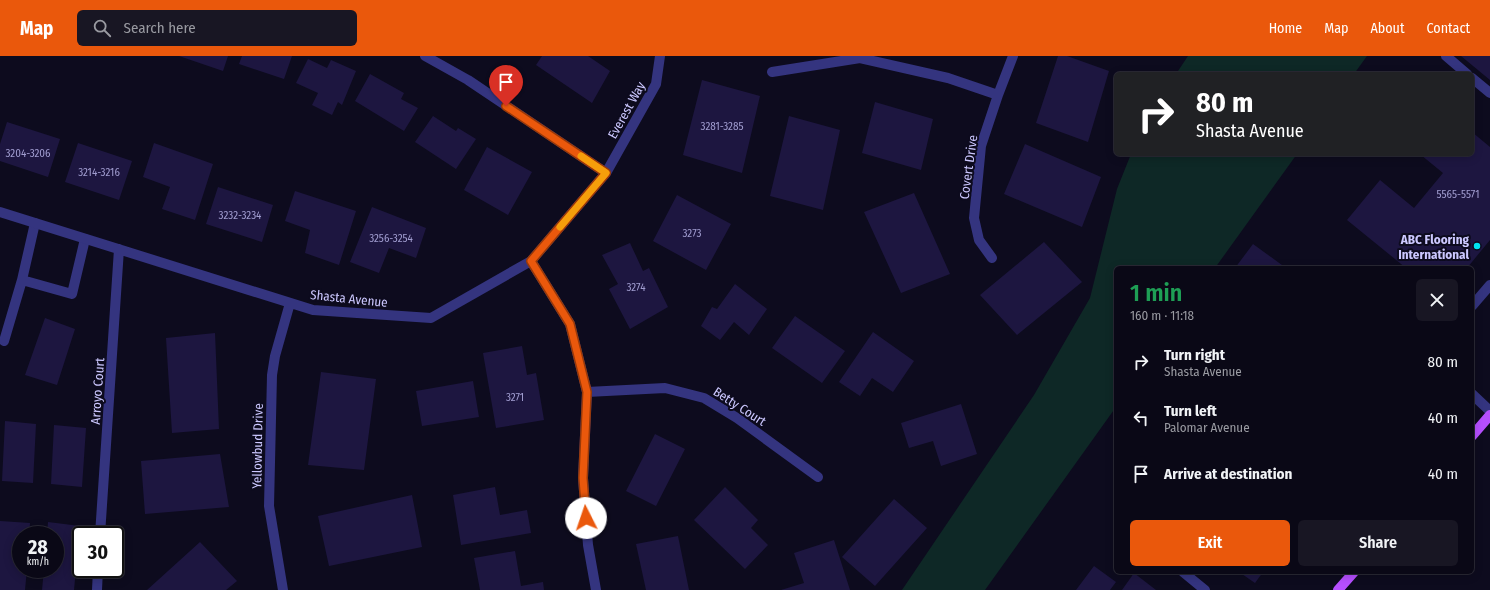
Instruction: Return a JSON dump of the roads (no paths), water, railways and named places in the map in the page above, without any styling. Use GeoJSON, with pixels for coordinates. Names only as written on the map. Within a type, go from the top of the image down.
{"type":"FeatureCollection","features":[{"type":"Feature","properties":{"kind":"main road"},"geometry":{"type":"LineString","coordinates":[[1474,434],[1490,415]]}},
{"type":"Feature","properties":{"kind":"main road"},"geometry":{"type":"LineString","coordinates":[[1338,590],[1352,574]]}},
{"type":"Feature","properties":{"kind":"street"},"geometry":{"type":"LineString","coordinates":[[425,56],[468,80],[606,173]]}},
{"type":"Feature","properties":{"kind":"street","name":"Everest Way"},"geometry":{"type":"LineString","coordinates":[[606,173],[656,84],[660,56]]}},
{"type":"Feature","properties":{"kind":"street","name":"Covert Drive"},"geometry":{"type":"LineString","coordinates":[[992,258],[979,240],[974,218],[981,146],[1013,56]]}},
{"type":"Feature","properties":{"kind":"street"},"geometry":{"type":"LineString","coordinates":[[1446,56],[1465,72]]}},
{"type":"Feature","properties":{"kind":"street"},"geometry":{"type":"LineString","coordinates":[[772,72],[860,58],[948,78],[998,95]]}},
{"type":"Feature","properties":{"kind":"street"},"geometry":{"type":"LineString","coordinates":[[1474,80],[1490,93]]}},
{"type":"Feature","properties":{"kind":"street","name":"Shasta Avenue"},"geometry":{"type":"LineString","coordinates":[[0,212],[313,310],[431,318],[531,261],[606,173]]}},
{"type":"Feature","properties":{"kind":"street"},"geometry":{"type":"LineString","coordinates":[[4,341],[22,280],[35,223]]}},
{"type":"Feature","properties":{"kind":"street"},"geometry":{"type":"LineString","coordinates":[[22,280],[72,294],[85,239]]}},
{"type":"Feature","properties":{"kind":"street","name":"Arroyo Court"},"geometry":{"type":"LineString","coordinates":[[101,526],[119,249]]}},
{"type":"Feature","properties":{"kind":"street"},"geometry":{"type":"LineString","coordinates":[[531,261],[570,324],[587,392],[583,478],[588,545],[596,590]]}},
{"type":"Feature","properties":{"kind":"street"},"geometry":{"type":"LineString","coordinates":[[1474,304],[1490,285]]}},
{"type":"Feature","properties":{"kind":"street","name":"Yellowbud Drive"},"geometry":{"type":"LineString","coordinates":[[283,590],[269,506],[272,375],[275,356],[290,303]]}},
{"type":"Feature","properties":{"kind":"street","name":"Betty Court"},"geometry":{"type":"LineString","coordinates":[[587,392],[665,388],[704,398],[737,418],[818,476]]}},
{"type":"Feature","properties":{"kind":"street"},"geometry":{"type":"LineString","coordinates":[[1474,396],[1490,411]]}},
{"type":"Feature","properties":{"kind":"street"},"geometry":{"type":"LineString","coordinates":[[1185,574],[1205,590]]}},
{"type":"Feature","properties":{"kind":"street"},"geometry":{"type":"LineString","coordinates":[[97,590],[98,578]]}},
{"type":"Feature","properties":{"kind":"place","name":"ABC Flooring International"},"geometry":{"type":"Point","coordinates":[1477,246]}}]}
